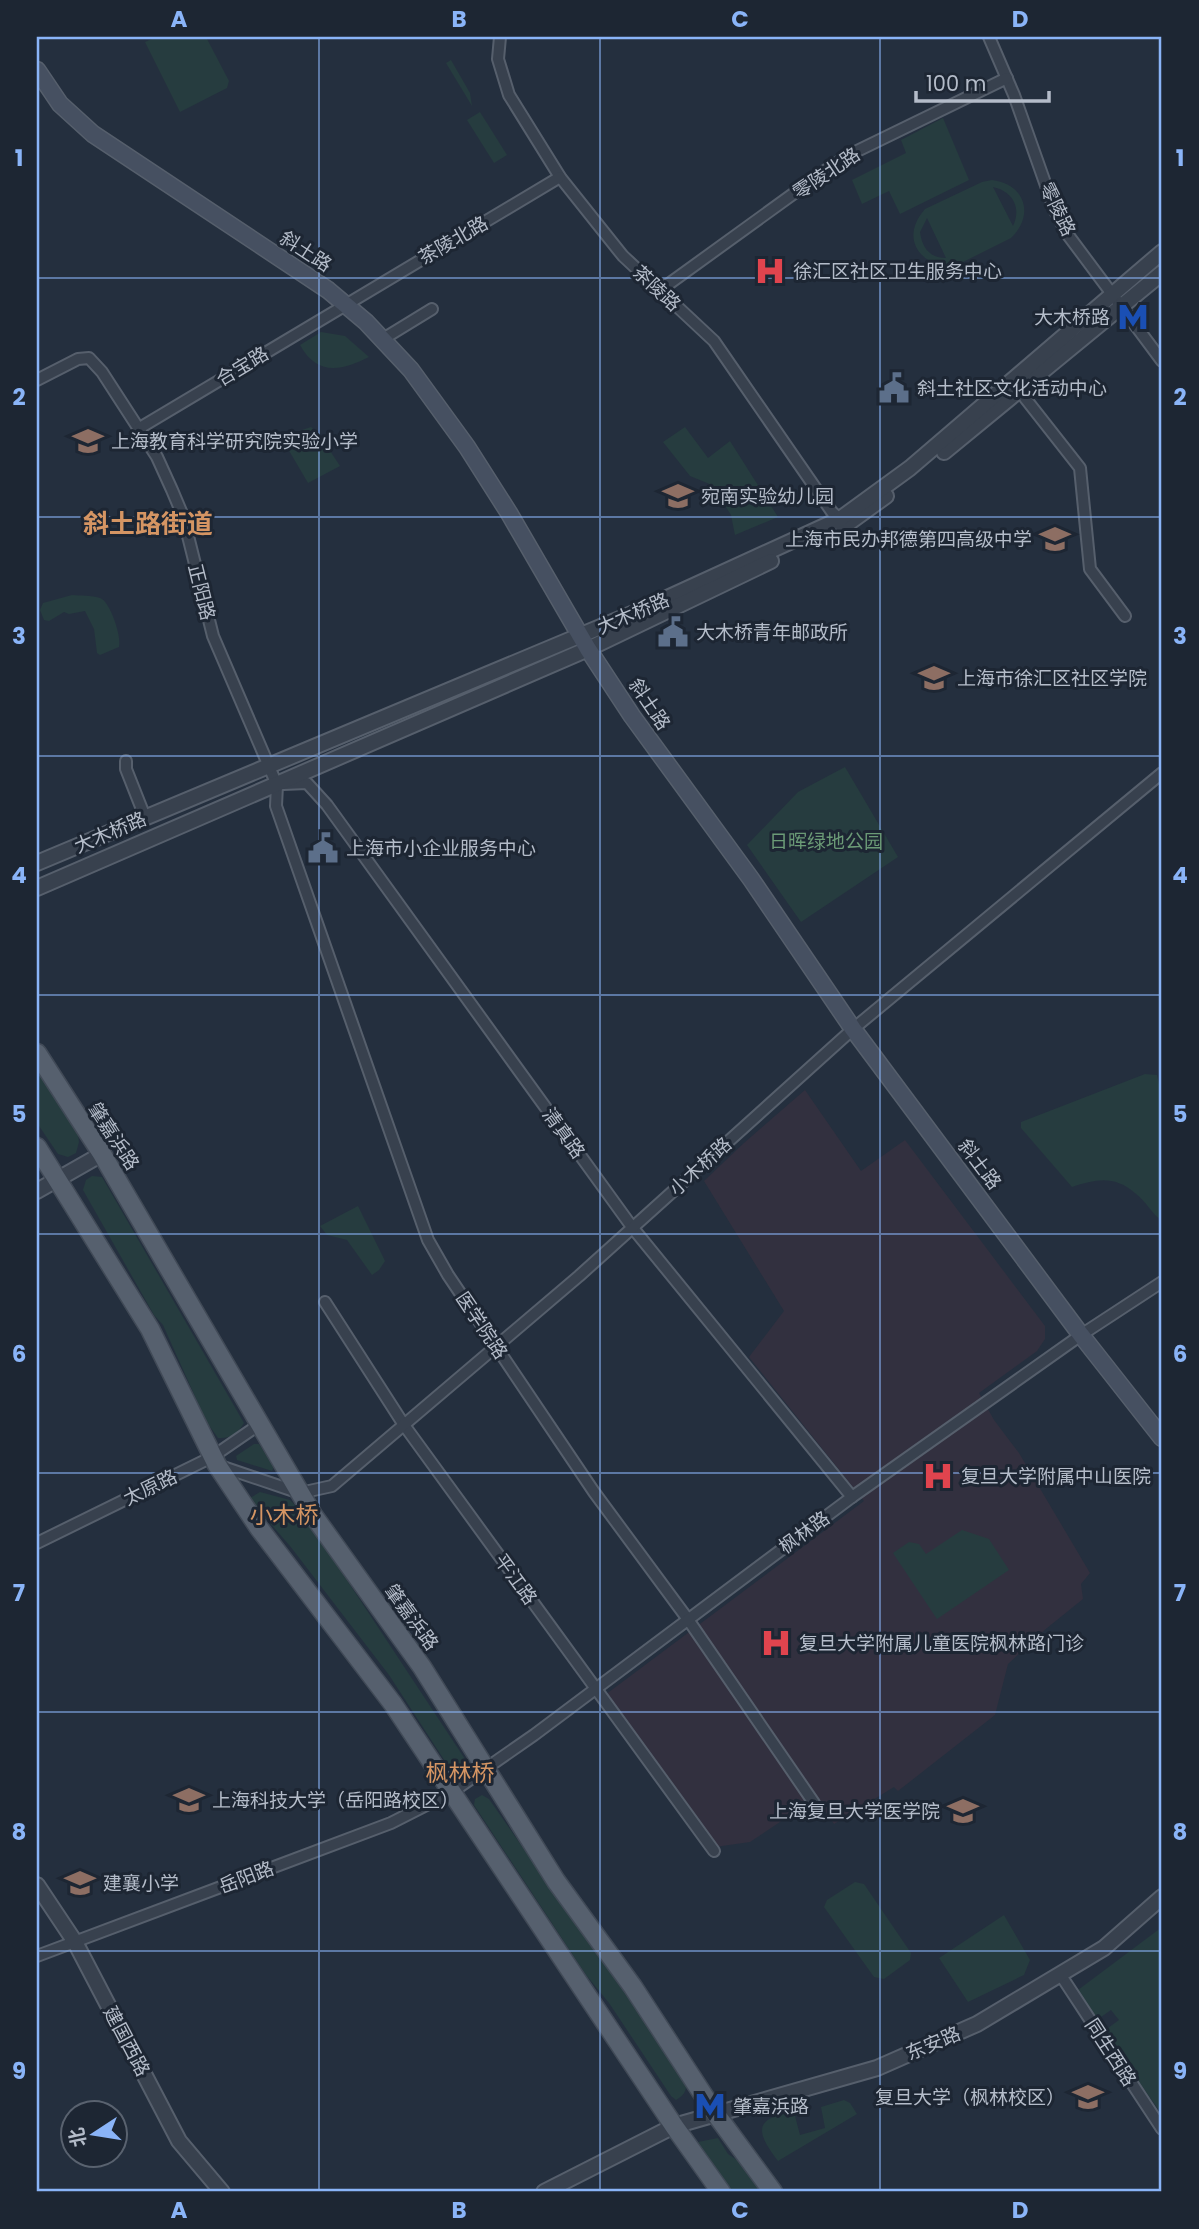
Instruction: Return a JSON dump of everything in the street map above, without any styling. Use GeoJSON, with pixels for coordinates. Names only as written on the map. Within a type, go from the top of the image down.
{"type":"FeatureCollection","features":[{"type":"Feature","properties":{"kind":"main road","name":"斜土路"},"geometry":{"type":"LineString","coordinates":[[37,69],[60,104],[93,134],[345,304],[383,339],[425,388],[467,447],[584,642],[632,716],[751,879],[853,1029],[1081,1335],[1162,1438]]}},
{"type":"Feature","properties":{"kind":"main road","name":"肇嘉浜路"},"geometry":{"type":"LineString","coordinates":[[37,1053],[102,1154],[300,1493],[422,1667],[556,1881],[633,1987],[715,2113],[773,2192]]}},
{"type":"Feature","properties":{"kind":"main road"},"geometry":{"type":"LineString","coordinates":[[37,1147],[150,1329],[215,1461],[259,1528],[393,1704],[674,2126],[722,2192]]}},
{"type":"Feature","properties":{"kind":"street","name":"茶陵路"},"geometry":{"type":"LineString","coordinates":[[500,37],[498,59],[509,95],[560,177],[623,256],[714,341],[832,512],[843,522]]}},
{"type":"Feature","properties":{"kind":"street","name":"零陵路"},"geometry":{"type":"LineString","coordinates":[[989,37],[1007,78],[1055,211],[1068,234],[1162,361]]}},
{"type":"Feature","properties":{"kind":"street","name":"零陵北路"},"geometry":{"type":"LineString","coordinates":[[659,291],[845,158],[1007,78]]}},
{"type":"Feature","properties":{"kind":"street","name":"茶陵北路"},"geometry":{"type":"LineString","coordinates":[[345,304],[478,232],[560,177]]}},
{"type":"Feature","properties":{"kind":"street","name":"大木桥路"},"geometry":{"type":"LineString","coordinates":[[843,522],[1162,252]]}},
{"type":"Feature","properties":{"kind":"street","name":"大木桥路"},"geometry":{"type":"LineString","coordinates":[[37,888],[277,785],[584,642],[641,610],[843,522],[915,475],[1162,273]]}},
{"type":"Feature","properties":{"kind":"street","name":"合宝路"},"geometry":{"type":"LineString","coordinates":[[138,429],[345,304]]}},
{"type":"Feature","properties":{"kind":"street"},"geometry":{"type":"LineString","coordinates":[[383,339],[432,309]]}},
{"type":"Feature","properties":{"kind":"street","name":"正阳路"},"geometry":{"type":"LineString","coordinates":[[37,380],[61,366],[89,358],[102,372],[157,457],[183,516],[213,636],[277,785]]}},
{"type":"Feature","properties":{"kind":"street"},"geometry":{"type":"LineString","coordinates":[[1025,398],[1080,468],[1090,569],[1125,616]]}},
{"type":"Feature","properties":{"kind":"street","name":"大木桥路"},"geometry":{"type":"LineString","coordinates":[[37,863],[269,764],[584,642]]}},
{"type":"Feature","properties":{"kind":"street"},"geometry":{"type":"LineString","coordinates":[[127,761],[126,769],[145,817]]}},
{"type":"Feature","properties":{"kind":"street","name":"小木桥路"},"geometry":{"type":"LineString","coordinates":[[300,1493],[332,1486],[632,1227],[853,1029],[1162,773]]}},
{"type":"Feature","properties":{"kind":"street","name":"清真路"},"geometry":{"type":"LineString","coordinates":[[277,785],[307,783],[327,805],[632,1227],[852,1497]]}},
{"type":"Feature","properties":{"kind":"street","name":"医学院路"},"geometry":{"type":"LineString","coordinates":[[277,785],[275,806],[428,1240],[448,1275],[594,1492],[687,1618],[814,1803]]}},
{"type":"Feature","properties":{"kind":"street"},"geometry":{"type":"LineString","coordinates":[[37,1191],[102,1154]]}},
{"type":"Feature","properties":{"kind":"street","name":"枫林路"},"geometry":{"type":"LineString","coordinates":[[453,1792],[852,1497],[1081,1335],[1162,1282]]}},
{"type":"Feature","properties":{"kind":"street","name":"平江路"},"geometry":{"type":"LineString","coordinates":[[325,1302],[404,1424],[714,1851]]}},
{"type":"Feature","properties":{"kind":"street","name":"太原路"},"geometry":{"type":"LineString","coordinates":[[37,1543],[215,1461],[260,1424]]}},
{"type":"Feature","properties":{"kind":"street"},"geometry":{"type":"LineString","coordinates":[[215,1461],[300,1493]]}},
{"type":"Feature","properties":{"kind":"street","name":"岳阳路"},"geometry":{"type":"LineString","coordinates":[[37,1956],[391,1823],[453,1792]]}},
{"type":"Feature","properties":{"kind":"street","name":"建国西路"},"geometry":{"type":"LineString","coordinates":[[37,1885],[75,1942],[179,2141],[222,2192]]}},
{"type":"Feature","properties":{"kind":"street","name":"东安路"},"geometry":{"type":"LineString","coordinates":[[544,2192],[674,2126],[877,2067],[977,2024],[1104,1948],[1162,1897]]}},
{"type":"Feature","properties":{"kind":"street","name":"同生西路"},"geometry":{"type":"LineString","coordinates":[[1060,1974],[1162,2129]]}},
{"type":"Feature","properties":{"kind":"shaded area","name":"复旦大学附属中山医院"},"geometry":{"type":"Polygon","coordinates":[[[805,1090],[861,1171],[905,1140],[1045,1326],[1045,1339],[1037,1351],[979,1393],[994,1420],[1019,1453],[1090,1573],[1081,1584],[1083,1599],[1008,1664],[995,1715],[898,1791],[894,1787],[834,1824],[816,1798],[750,1842],[715,1847],[605,1695],[864,1501],[749,1357],[784,1311],[704,1181],[805,1090]]]}},
{"type":"Feature","properties":{"kind":"green space"},"geometry":{"type":"Polygon","coordinates":[[[156,37],[206,37],[229,81],[227,88],[180,112],[145,42],[156,37]]]}},
{"type":"Feature","properties":{"kind":"green space"},"geometry":{"type":"Polygon","coordinates":[[[451,60],[470,93],[472,106],[446,63],[451,60]]]}},
{"type":"Feature","properties":{"kind":"green space"},"geometry":{"type":"Polygon","coordinates":[[[480,112],[507,155],[494,163],[467,120],[480,112]]]}},
{"type":"Feature","properties":{"kind":"green space"},"geometry":{"type":"Polygon","coordinates":[[[943,118],[969,180],[900,214],[889,191],[862,204],[852,180],[906,153],[901,140],[943,118]]]}},
{"type":"Feature","properties":{"kind":"green space"},"geometry":{"type":"Polygon","coordinates":[[[992,180],[1003,183],[1019,194],[1024,211],[1018,229],[1011,238],[927,280],[924,275],[941,266],[931,262],[918,250],[913,235],[919,218],[925,209],[982,182],[992,180]],[[993,187],[1013,226],[1016,219],[1014,201],[1005,192],[993,187]],[[927,218],[920,232],[923,243],[931,254],[946,258],[927,218]]]}},
{"type":"Feature","properties":{"kind":"green space"},"geometry":{"type":"Polygon","coordinates":[[[321,332],[345,336],[369,357],[339,368],[330,368],[314,362],[300,345],[321,332]]]}},
{"type":"Feature","properties":{"kind":"green space"},"geometry":{"type":"Polygon","coordinates":[[[311,427],[319,434],[340,466],[308,483],[281,437],[311,427]]]}},
{"type":"Feature","properties":{"kind":"green space"},"geometry":{"type":"Polygon","coordinates":[[[685,427],[708,458],[730,441],[778,517],[735,535],[731,515],[712,485],[690,476],[663,442],[685,427]]]}},
{"type":"Feature","properties":{"kind":"green space"},"geometry":{"type":"Polygon","coordinates":[[[72,595],[93,596],[104,601],[114,620],[119,647],[100,655],[97,653],[94,629],[85,611],[69,614],[64,612],[49,621],[44,620],[40,610],[43,603],[72,595]]]}},
{"type":"Feature","properties":{"kind":"green space","name":"日晖绿地公园"},"geometry":{"type":"Polygon","coordinates":[[[845,767],[898,857],[801,922],[747,845],[798,792],[845,767]]]}},
{"type":"Feature","properties":{"kind":"green space"},"geometry":{"type":"Polygon","coordinates":[[[37,1067],[78,1134],[76,1153],[68,1157],[58,1154],[37,1123],[37,1067]]]}},
{"type":"Feature","properties":{"kind":"green space"},"geometry":{"type":"Polygon","coordinates":[[[1145,1074],[1157,1075],[1162,1096],[1162,1221],[1139,1196],[1120,1183],[1105,1180],[1072,1187],[1021,1128],[1021,1122],[1145,1074]]]}},
{"type":"Feature","properties":{"kind":"green space"},"geometry":{"type":"Polygon","coordinates":[[[92,1176],[102,1177],[244,1423],[234,1435],[218,1438],[206,1421],[163,1325],[154,1315],[83,1190],[86,1180],[92,1176]]]}},
{"type":"Feature","properties":{"kind":"green space"},"geometry":{"type":"Polygon","coordinates":[[[358,1206],[385,1261],[372,1275],[347,1240],[327,1235],[320,1226],[358,1206]]]}},
{"type":"Feature","properties":{"kind":"green space"},"geometry":{"type":"Polygon","coordinates":[[[254,1444],[259,1444],[274,1467],[272,1471],[237,1460],[236,1456],[254,1444]]]}},
{"type":"Feature","properties":{"kind":"green space"},"geometry":{"type":"Polygon","coordinates":[[[260,1492],[290,1500],[302,1512],[465,1759],[464,1765],[456,1770],[450,1769],[389,1675],[290,1546],[254,1505],[250,1498],[260,1492]]]}},
{"type":"Feature","properties":{"kind":"green space"},"geometry":{"type":"Polygon","coordinates":[[[962,1530],[989,1539],[1009,1570],[937,1619],[893,1553],[909,1542],[919,1544],[926,1554],[962,1530]]]}},
{"type":"Feature","properties":{"kind":"green space"},"geometry":{"type":"Polygon","coordinates":[[[482,1795],[489,1799],[686,2081],[685,2092],[676,2100],[609,2003],[586,1975],[474,1805],[475,1799],[482,1795]]]}},
{"type":"Feature","properties":{"kind":"green space"},"geometry":{"type":"Polygon","coordinates":[[[855,1882],[864,1884],[911,1953],[910,1960],[884,1979],[874,1977],[824,1907],[827,1900],[855,1882]]]}},
{"type":"Feature","properties":{"kind":"green space"},"geometry":{"type":"Polygon","coordinates":[[[1004,1915],[1030,1960],[1024,1975],[968,2002],[939,1958],[1004,1915]]]}},
{"type":"Feature","properties":{"kind":"green space"},"geometry":{"type":"Polygon","coordinates":[[[1162,1927],[1162,2115],[1104,2031],[1119,2020],[1111,2010],[1098,2019],[1078,1990],[1162,1927]]]}},
{"type":"Feature","properties":{"kind":"green space"},"geometry":{"type":"Polygon","coordinates":[[[844,2100],[850,2103],[857,2114],[778,2161],[770,2151],[762,2134],[765,2122],[794,2112],[800,2135],[825,2128],[821,2107],[844,2100]]]}},
{"type":"Feature","properties":{"kind":"green space"},"geometry":{"type":"Polygon","coordinates":[[[718,2138],[728,2154],[743,2164],[763,2192],[733,2192],[698,2142],[718,2138]]]}},
{"type":"Feature","properties":{"kind":"place","name":"徐汇区社区卫生服务中心"},"geometry":{"type":"Point","coordinates":[770,271]}},
{"type":"Feature","properties":{"kind":"place","name":"大木桥路"},"geometry":{"type":"Point","coordinates":[1133,317]}},
{"type":"Feature","properties":{"kind":"place","name":"斜土社区文化活动中心"},"geometry":{"type":"Point","coordinates":[894,388]}},
{"type":"Feature","properties":{"kind":"place","name":"上海教育科学研究院实验小学"},"geometry":{"type":"Point","coordinates":[88,441]}},
{"type":"Feature","properties":{"kind":"place","name":"宛南实验幼儿园"},"geometry":{"type":"Point","coordinates":[678,496]}},
{"type":"Feature","properties":{"kind":"place","name":"上海市民办邦德第四高级中学"},"geometry":{"type":"Point","coordinates":[1055,539]}},
{"type":"Feature","properties":{"kind":"place","name":"大木桥青年邮政所"},"geometry":{"type":"Point","coordinates":[673,632]}},
{"type":"Feature","properties":{"kind":"place","name":"上海市徐汇区社区学院"},"geometry":{"type":"Point","coordinates":[934,678]}},
{"type":"Feature","properties":{"kind":"place","name":"上海市小企业服务中心"},"geometry":{"type":"Point","coordinates":[323,848]}},
{"type":"Feature","properties":{"kind":"place","name":"复旦大学附属中山医院"},"geometry":{"type":"Point","coordinates":[938,1476]}},
{"type":"Feature","properties":{"kind":"place","name":"复旦大学附属儿童医院枫林路门诊"},"geometry":{"type":"Point","coordinates":[776,1643]}},
{"type":"Feature","properties":{"kind":"place","name":"上海科技大学（岳阳路校区）"},"geometry":{"type":"Point","coordinates":[189,1800]}},
{"type":"Feature","properties":{"kind":"place","name":"上海复旦大学医学院"},"geometry":{"type":"Point","coordinates":[963,1811]}},
{"type":"Feature","properties":{"kind":"place","name":"建襄小学"},"geometry":{"type":"Point","coordinates":[80,1883]}},
{"type":"Feature","properties":{"kind":"place","name":"复旦大学（枫林校区）"},"geometry":{"type":"Point","coordinates":[1088,2097]}},
{"type":"Feature","properties":{"kind":"place","name":"肇嘉浜路"},"geometry":{"type":"Point","coordinates":[710,2106]}},
{"type":"Feature","properties":{"kind":"district","name":"斜土路街道"},"geometry":{"type":"Point","coordinates":[148,524]}},
{"type":"Feature","properties":{"kind":"district","name":"小木桥"},"geometry":{"type":"Point","coordinates":[284,1515]}},
{"type":"Feature","properties":{"kind":"district","name":"枫林桥"},"geometry":{"type":"Point","coordinates":[460,1773]}}]}
